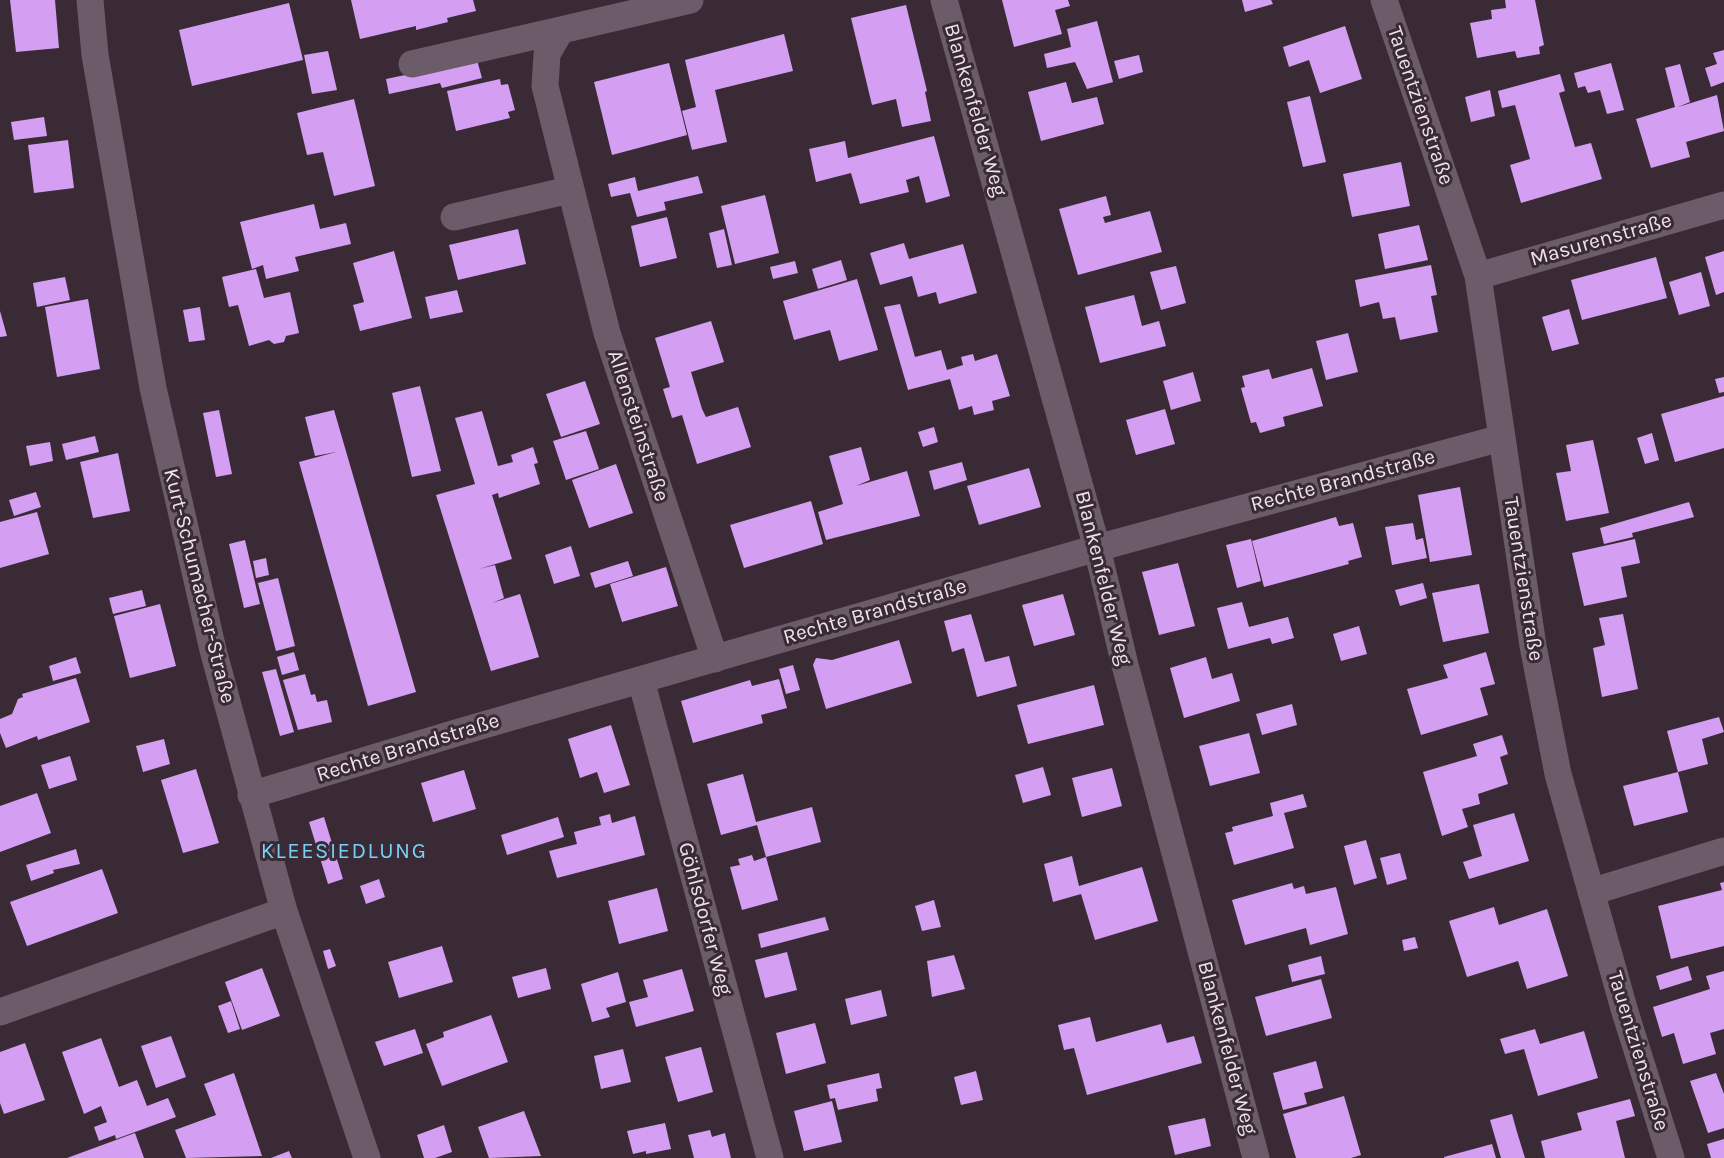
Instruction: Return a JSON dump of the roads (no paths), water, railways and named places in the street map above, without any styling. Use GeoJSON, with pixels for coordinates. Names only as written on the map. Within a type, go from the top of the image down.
{"type":"FeatureCollection","features":[{"type":"Feature","properties":{"kind":"street","name":"Kurt-Schumacher-Straße"},"geometry":{"type":"LineString","coordinates":[[90,0],[95,55],[153,388],[213,650],[284,911],[368,1158]]}},
{"type":"Feature","properties":{"kind":"street"},"geometry":{"type":"LineString","coordinates":[[412,64],[690,0]]}},
{"type":"Feature","properties":{"kind":"street","name":"Blankenfelder Weg"},"geometry":{"type":"LineString","coordinates":[[944,0],[1097,548],[1125,664],[1257,1158]]}},
{"type":"Feature","properties":{"kind":"street","name":"Tauentzienstraße"},"geometry":{"type":"LineString","coordinates":[[1384,0],[1478,276],[1535,658],[1558,774],[1671,1158]]}},
{"type":"Feature","properties":{"kind":"street","name":"Allensteinstraße"},"geometry":{"type":"LineString","coordinates":[[561,30],[547,54],[544,86],[569,190],[607,333],[715,659]]}},
{"type":"Feature","properties":{"kind":"street"},"geometry":{"type":"LineString","coordinates":[[454,217],[569,190]]}},
{"type":"Feature","properties":{"kind":"street","name":"Masurenstraße"},"geometry":{"type":"LineString","coordinates":[[1478,276],[1724,205]]}},
{"type":"Feature","properties":{"kind":"street","name":"Rechte Brandstraße"},"geometry":{"type":"LineString","coordinates":[[251,795],[1097,548],[1501,438]]}},
{"type":"Feature","properties":{"kind":"street","name":"Göhlsdorfer Weg"},"geometry":{"type":"LineString","coordinates":[[641,680],[770,1158]]}},
{"type":"Feature","properties":{"kind":"street"},"geometry":{"type":"LineString","coordinates":[[1591,892],[1724,851]]}},
{"type":"Feature","properties":{"kind":"street"},"geometry":{"type":"LineString","coordinates":[[0,1012],[284,911]]}},
{"type":"Feature","properties":{"kind":"district","name":"KLEESIEDLUNG"},"geometry":{"type":"Point","coordinates":[344,852]}}]}
